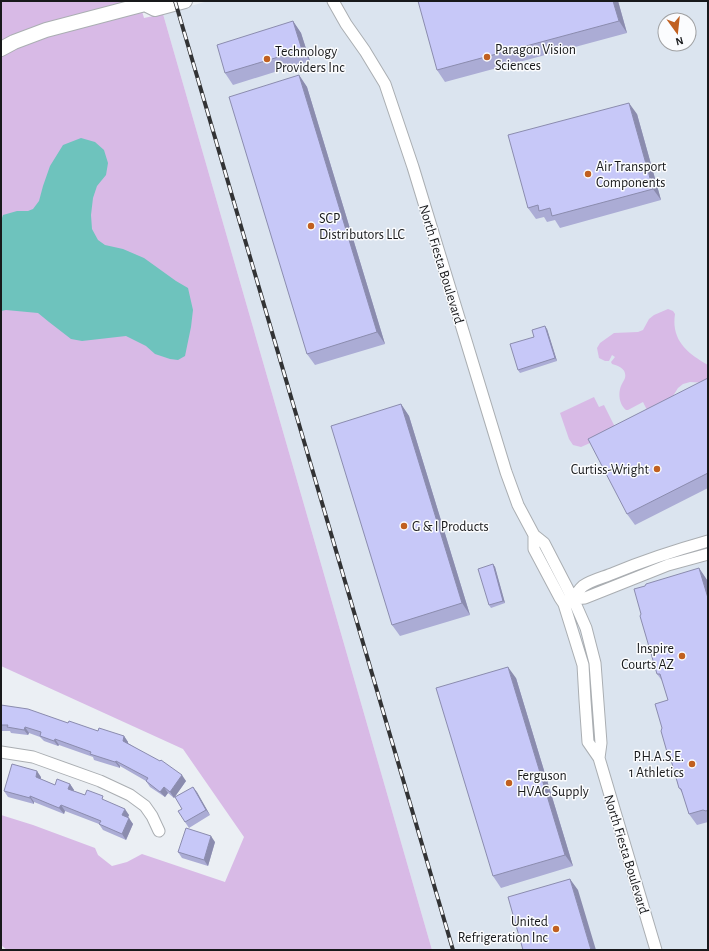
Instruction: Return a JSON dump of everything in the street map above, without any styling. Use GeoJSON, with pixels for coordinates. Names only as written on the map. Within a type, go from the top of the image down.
{"type":"FeatureCollection","features":[{"type":"Feature","properties":{"kind":"main road"},"geometry":{"type":"LineString","coordinates":[[1,49],[14,42],[46,30],[145,2],[155,9],[185,1]]}},
{"type":"Feature","properties":{"kind":"street","name":"North Fiesta Boulevard"},"geometry":{"type":"LineString","coordinates":[[333,1],[385,84],[413,167],[506,472],[518,505],[534,535],[544,543],[569,602],[586,628],[595,662],[601,743],[599,758],[656,950]]}},
{"type":"Feature","properties":{"kind":"street"},"geometry":{"type":"LineString","coordinates":[[569,602],[582,587],[595,581],[648,559],[690,545],[708,541]]}},
{"type":"Feature","properties":{"kind":"street"},"geometry":{"type":"LineString","coordinates":[[569,602],[585,598],[668,564],[708,554]]}},
{"type":"Feature","properties":{"kind":"street"},"geometry":{"type":"LineString","coordinates":[[1,752],[33,757],[100,781],[130,795],[145,806],[152,816],[159,831]]}},
{"type":"Feature","properties":{"kind":"shaded area"},"geometry":{"type":"Polygon","coordinates":[[[1,1],[139,1],[144,18],[163,14],[432,950],[7,950],[1,945],[1,815],[95,848],[98,855],[112,866],[127,862],[142,854],[225,882],[244,837],[183,749],[1,666],[1,1]]]}},
{"type":"Feature","properties":{"kind":"shaded area"},"geometry":{"type":"Polygon","coordinates":[[[208,1],[708,1],[708,950],[432,950],[163,14],[208,1]]]}},
{"type":"Feature","properties":{"kind":"shaded area"},"geometry":{"type":"Polygon","coordinates":[[[81,138],[95,142],[104,150],[108,163],[106,175],[97,186],[93,198],[91,215],[92,229],[98,240],[105,245],[123,249],[144,258],[188,288],[193,310],[191,327],[185,356],[178,360],[155,354],[146,346],[126,336],[82,341],[71,339],[38,313],[6,310],[1,311],[1,221],[3,215],[33,209],[39,201],[50,166],[63,145],[81,138]]]}},
{"type":"Feature","properties":{"kind":"shaded area"},"geometry":{"type":"Polygon","coordinates":[[[668,309],[673,311],[675,314],[674,323],[678,338],[682,345],[693,356],[708,365],[708,383],[690,382],[683,384],[678,388],[671,399],[649,414],[643,402],[626,410],[622,405],[619,396],[621,386],[625,378],[625,372],[620,367],[612,364],[611,362],[615,357],[612,355],[609,361],[599,358],[597,348],[600,343],[614,333],[638,332],[643,330],[649,319],[654,315],[668,309]]]}},
{"type":"Feature","properties":{"kind":"shaded area"},"geometry":{"type":"Polygon","coordinates":[[[594,397],[599,407],[604,405],[617,431],[581,447],[573,445],[569,439],[560,413],[594,397]]]}},
{"type":"Feature","properties":{"kind":"building","name":"Paragon Vision Sciences"},"geometry":{"type":"Polygon","coordinates":[[[418,1],[613,1],[619,21],[437,70],[418,1]]]}},
{"type":"Feature","properties":{"kind":"building"},"geometry":{"type":"Polygon","coordinates":[[[293,21],[302,50],[225,73],[217,45],[293,21]]]}},
{"type":"Feature","properties":{"kind":"building","name":"SCP Distributors LLC"},"geometry":{"type":"Polygon","coordinates":[[[299,75],[377,332],[307,354],[229,97],[299,75]]]}},
{"type":"Feature","properties":{"kind":"building","name":"Air Transport Components"},"geometry":{"type":"Polygon","coordinates":[[[629,103],[653,189],[552,216],[550,208],[539,211],[538,205],[528,208],[508,135],[629,103]]]}},
{"type":"Feature","properties":{"kind":"building"},"geometry":{"type":"Polygon","coordinates":[[[545,326],[555,358],[518,370],[510,344],[534,337],[532,330],[545,326]]]}},
{"type":"Feature","properties":{"kind":"building","name":"Curtiss-Wright"},"geometry":{"type":"Polygon","coordinates":[[[708,378],[708,473],[627,514],[588,439],[708,378]]]}},
{"type":"Feature","properties":{"kind":"building","name":"G & I Products"},"geometry":{"type":"Polygon","coordinates":[[[401,404],[462,603],[392,625],[331,426],[401,404]]]}},
{"type":"Feature","properties":{"kind":"building"},"geometry":{"type":"Polygon","coordinates":[[[493,564],[503,601],[489,605],[478,569],[493,564]]]}},
{"type":"Feature","properties":{"kind":"building"},"geometry":{"type":"Polygon","coordinates":[[[699,568],[708,598],[708,810],[689,814],[661,731],[662,728],[655,704],[668,700],[660,674],[657,674],[640,616],[641,614],[634,589],[699,568]]]}},
{"type":"Feature","properties":{"kind":"building","name":"Ferguson HVAC Supply"},"geometry":{"type":"Polygon","coordinates":[[[508,667],[565,855],[493,876],[436,688],[508,667]]]}},
{"type":"Feature","properties":{"kind":"building"},"geometry":{"type":"Polygon","coordinates":[[[1,705],[28,709],[68,723],[69,721],[98,731],[99,728],[124,736],[123,741],[160,761],[161,760],[182,775],[170,792],[164,787],[160,792],[146,781],[148,778],[116,761],[115,762],[90,754],[91,752],[55,739],[54,741],[40,736],[41,732],[25,727],[24,730],[7,727],[8,725],[1,725],[1,705]]]}},
{"type":"Feature","properties":{"kind":"building"},"geometry":{"type":"Polygon","coordinates":[[[12,764],[37,771],[36,777],[55,785],[57,779],[70,784],[68,789],[85,795],[87,790],[103,796],[102,799],[125,809],[122,815],[129,818],[122,834],[99,824],[101,821],[61,805],[59,808],[30,796],[30,798],[4,791],[12,764]]]}},
{"type":"Feature","properties":{"kind":"building"},"geometry":{"type":"Polygon","coordinates":[[[193,787],[206,810],[185,822],[178,811],[182,809],[175,797],[193,787]]]}},
{"type":"Feature","properties":{"kind":"building"},"geometry":{"type":"Polygon","coordinates":[[[186,828],[211,836],[204,860],[178,852],[186,828]]]}},
{"type":"Feature","properties":{"kind":"building","name":"United Refrigeration Inc"},"geometry":{"type":"Polygon","coordinates":[[[570,879],[591,950],[523,950],[508,897],[570,879]]]}},
{"type":"Feature","properties":{"kind":"railway"},"geometry":{"type":"LineString","coordinates":[[175,1],[453,950]]}},
{"type":"Feature","properties":{"kind":"place","name":"Paragon Vision Sciences"},"geometry":{"type":"Point","coordinates":[487,57]}},
{"type":"Feature","properties":{"kind":"place","name":"Technology Providers Inc"},"geometry":{"type":"Point","coordinates":[267,59]}},
{"type":"Feature","properties":{"kind":"place","name":"Air Transport Components"},"geometry":{"type":"Point","coordinates":[588,174]}},
{"type":"Feature","properties":{"kind":"place","name":"SCP Distributors LLC"},"geometry":{"type":"Point","coordinates":[311,226]}},
{"type":"Feature","properties":{"kind":"place","name":"Curtiss-Wright"},"geometry":{"type":"Point","coordinates":[657,469]}},
{"type":"Feature","properties":{"kind":"place","name":"G & I Products"},"geometry":{"type":"Point","coordinates":[404,526]}},
{"type":"Feature","properties":{"kind":"place","name":"Inspire Courts AZ"},"geometry":{"type":"Point","coordinates":[682,656]}},
{"type":"Feature","properties":{"kind":"place","name":"P.H.A.S.E. 1 Athletics"},"geometry":{"type":"Point","coordinates":[692,764]}},
{"type":"Feature","properties":{"kind":"place","name":"Ferguson HVAC Supply"},"geometry":{"type":"Point","coordinates":[509,783]}},
{"type":"Feature","properties":{"kind":"place","name":"United Refrigeration Inc"},"geometry":{"type":"Point","coordinates":[556,929]}}]}
